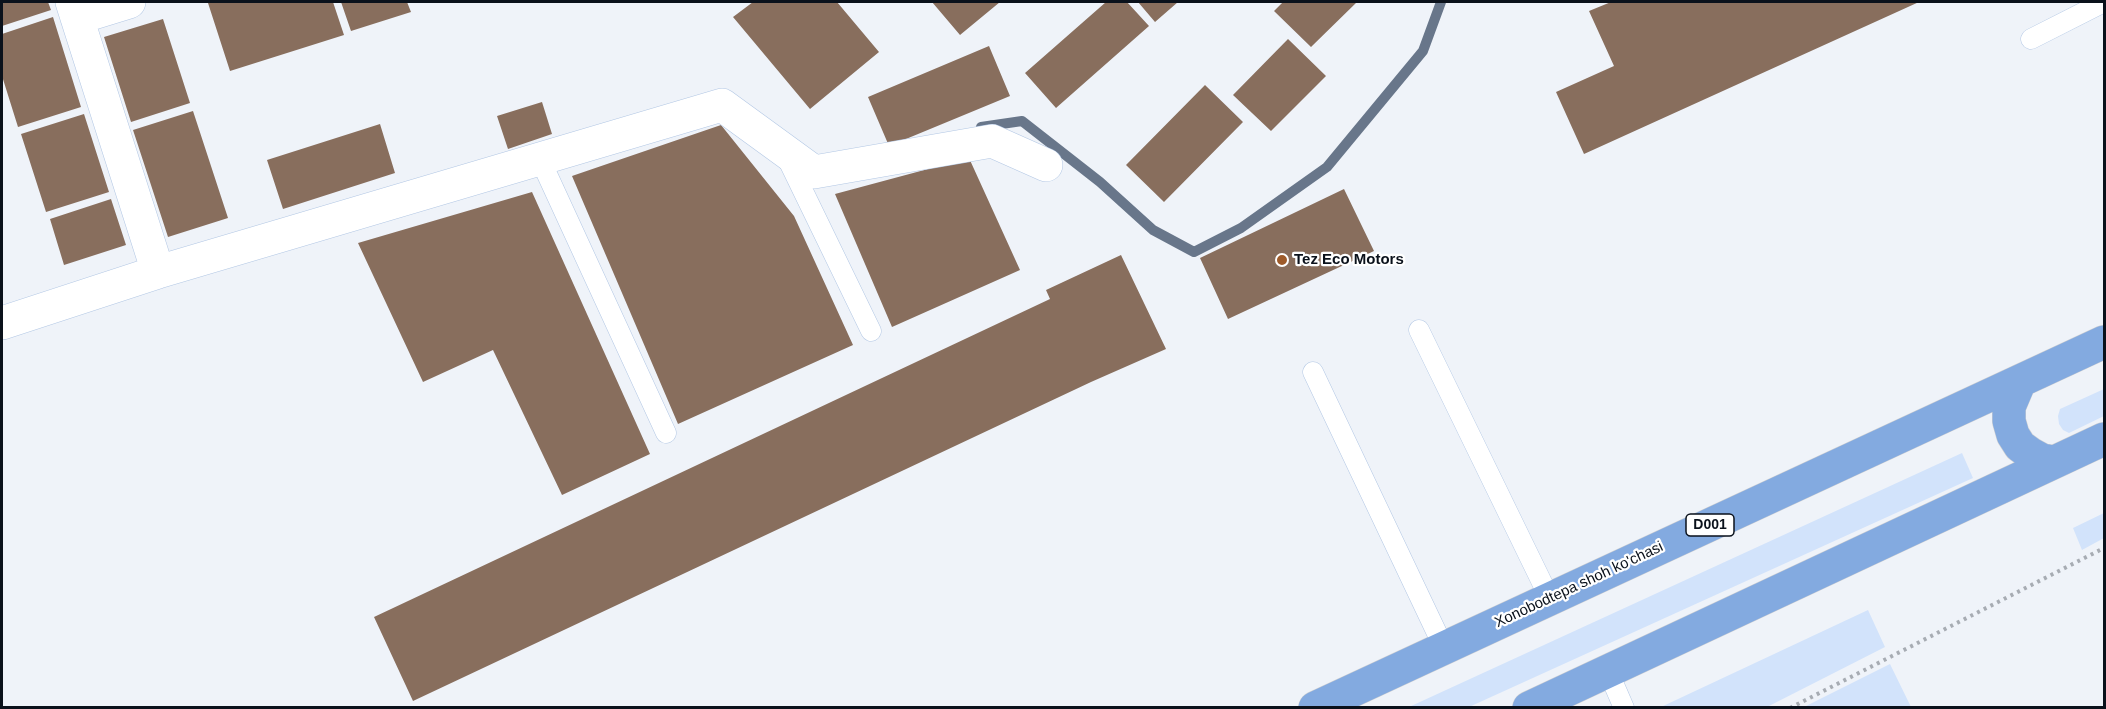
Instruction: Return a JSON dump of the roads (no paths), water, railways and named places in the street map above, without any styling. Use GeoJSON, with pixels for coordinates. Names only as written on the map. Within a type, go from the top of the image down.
{"type":"FeatureCollection","features":[{"type":"Feature","properties":{"kind":"highway","name":"Xonobodtepa shoh ko'chasi"},"geometry":{"type":"LineString","coordinates":[[1315,708],[2104,342]]}},
{"type":"Feature","properties":{"kind":"highway"},"geometry":{"type":"LineString","coordinates":[[2020,381],[2009,407],[2009,421],[2013,435],[2020,446],[2031,454],[2042,460],[2054,462]]}},
{"type":"Feature","properties":{"kind":"highway"},"geometry":{"type":"LineString","coordinates":[[1529,708],[2104,439]]}},
{"type":"Feature","properties":{"kind":"street"},"geometry":{"type":"LineString","coordinates":[[129,2],[75,10],[158,272]]}},
{"type":"Feature","properties":{"kind":"street"},"geometry":{"type":"LineString","coordinates":[[2,323],[158,272],[722,105],[814,172],[992,141],[1046,165]]}},
{"type":"Feature","properties":{"kind":"lane"},"geometry":{"type":"LineString","coordinates":[[2031,39],[2104,2]]}},
{"type":"Feature","properties":{"kind":"lane"},"geometry":{"type":"LineString","coordinates":[[783,150],[871,331]]}},
{"type":"Feature","properties":{"kind":"lane"},"geometry":{"type":"LineString","coordinates":[[540,159],[666,433]]}},
{"type":"Feature","properties":{"kind":"lane"},"geometry":{"type":"LineString","coordinates":[[1419,330],[1550,599]]}},
{"type":"Feature","properties":{"kind":"lane"},"geometry":{"type":"LineString","coordinates":[[1313,372],[1444,648]]}},
{"type":"Feature","properties":{"kind":"lane"},"geometry":{"type":"LineString","coordinates":[[1608,670],[1623,708]]}},
{"type":"Feature","properties":{"kind":"waterway"},"geometry":{"type":"LineString","coordinates":[[981,127],[1022,121],[1100,182],[1153,230],[1194,252],[1241,228],[1327,167],[1423,51],[1441,2]]}},
{"type":"Feature","properties":{"kind":"place","name":"Tez Eco Motors"},"geometry":{"type":"Point","coordinates":[1282,260]}}]}
